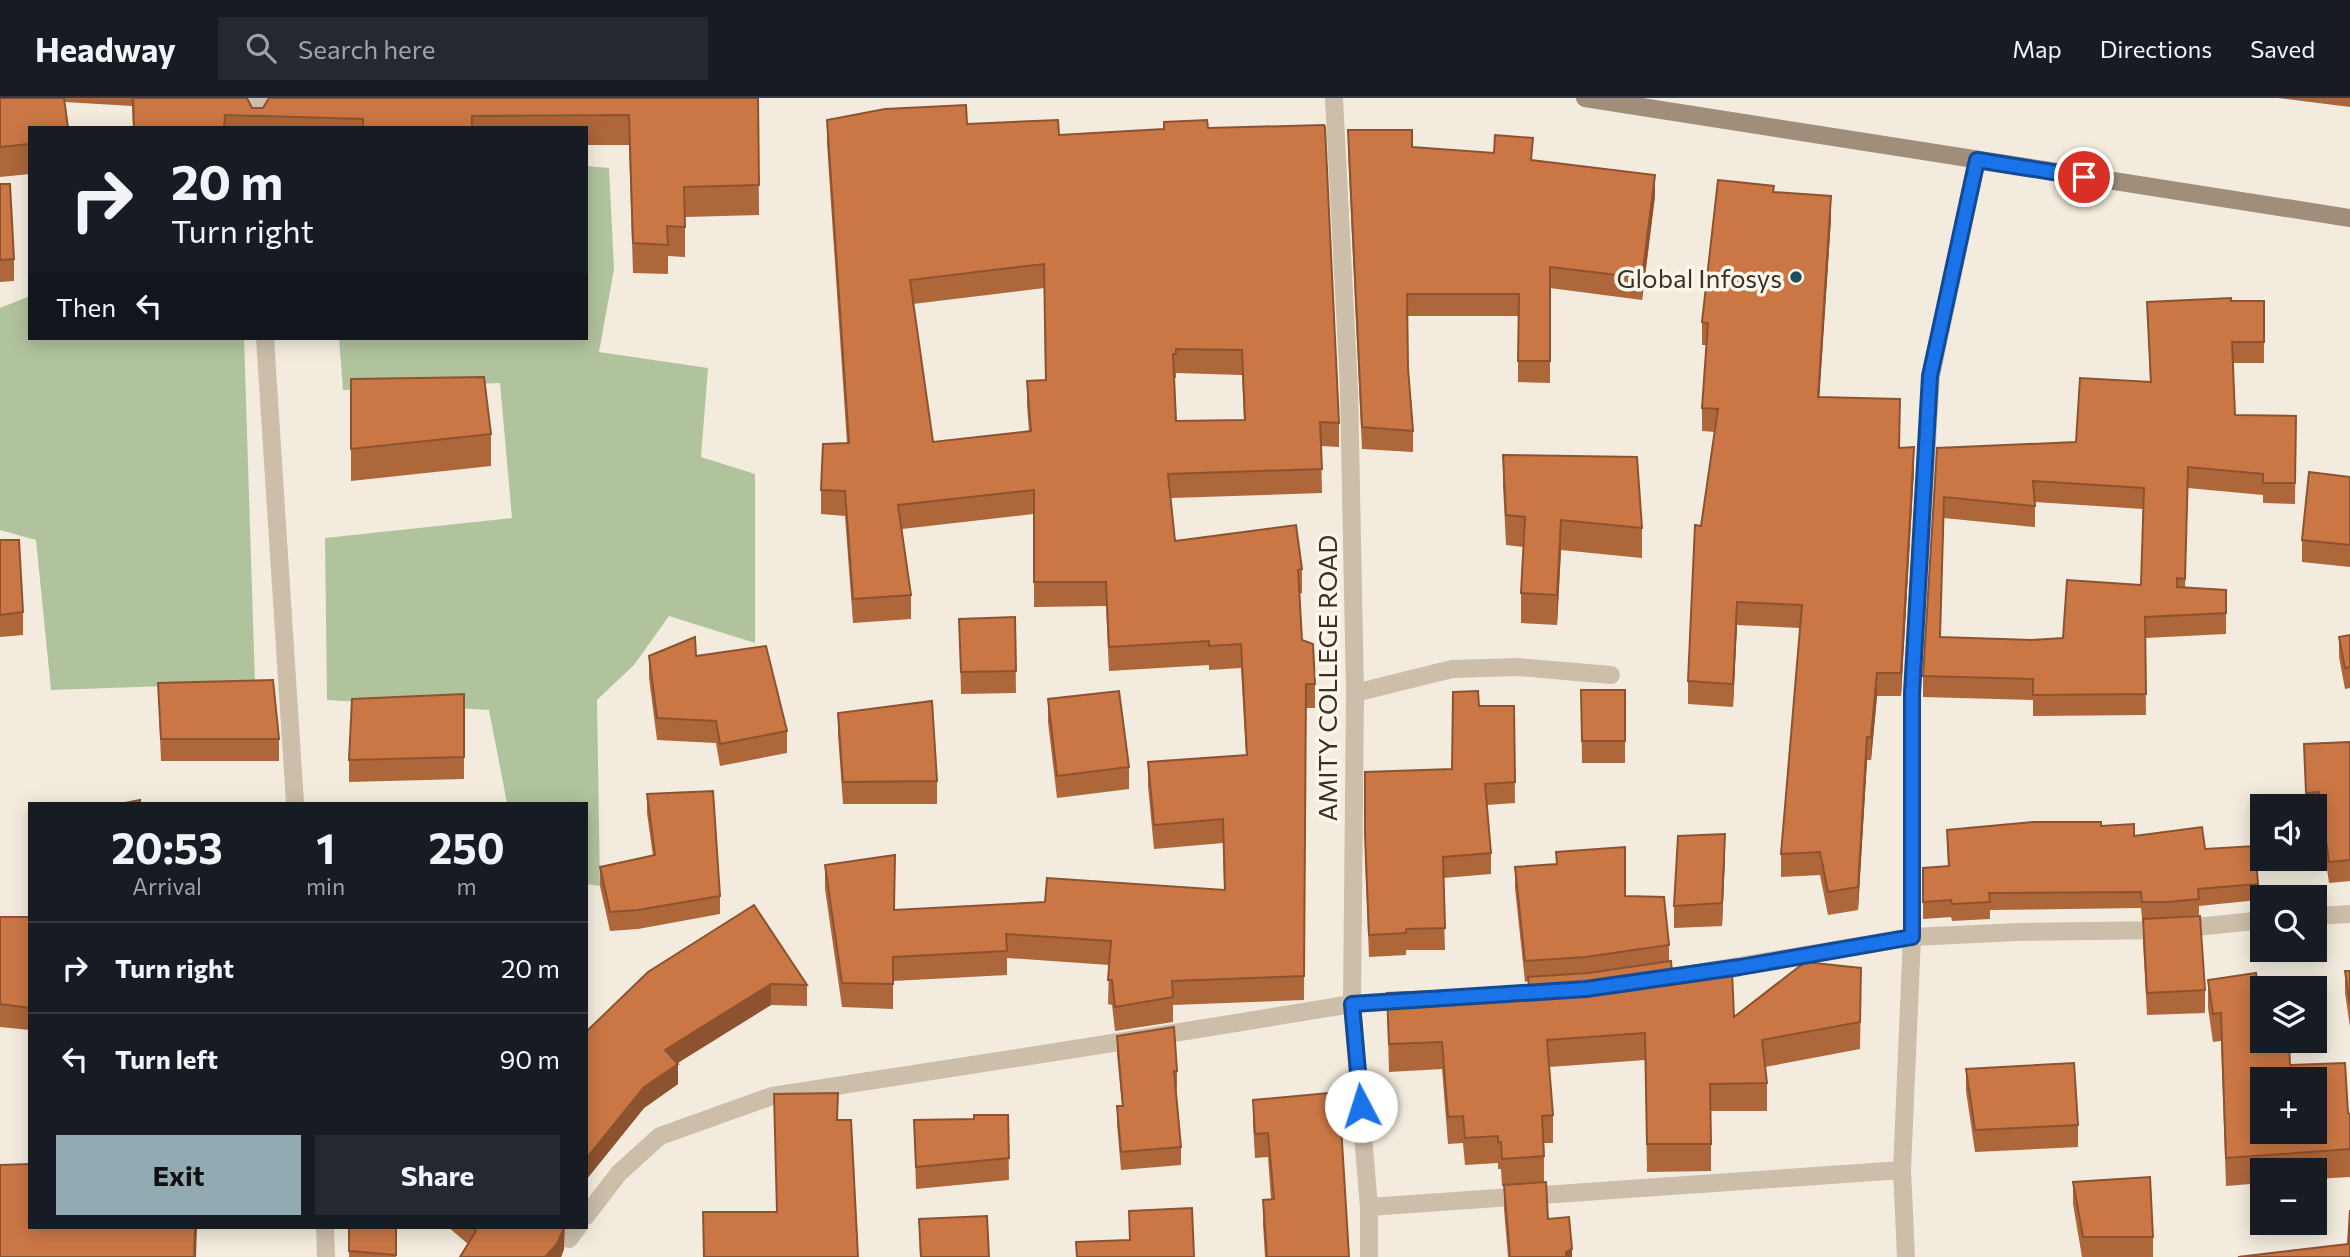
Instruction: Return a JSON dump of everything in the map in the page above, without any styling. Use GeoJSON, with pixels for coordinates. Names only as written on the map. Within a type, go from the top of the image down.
{"type":"FeatureCollection","features":[{"type":"Feature","properties":{"kind":"street"},"geometry":{"type":"LineString","coordinates":[[258,98],[258,126]]}},
{"type":"Feature","properties":{"kind":"street","name":"AMITY COLLEGE ROAD"},"geometry":{"type":"LineString","coordinates":[[1334,98],[1349,389],[1354,693],[1352,1004],[1369,1208],[1368,1257]]}},
{"type":"Feature","properties":{"kind":"street"},"geometry":{"type":"LineString","coordinates":[[1585,98],[2350,218]]}},
{"type":"Feature","properties":{"kind":"street"},"geometry":{"type":"LineString","coordinates":[[1906,1257],[1902,1170],[1912,937],[1912,693],[1930,376],[1977,160]]}},
{"type":"Feature","properties":{"kind":"street"},"geometry":{"type":"LineString","coordinates":[[265,340],[295,802]]}},
{"type":"Feature","properties":{"kind":"street"},"geometry":{"type":"LineString","coordinates":[[1354,693],[1452,669],[1518,667],[1611,675]]}},
{"type":"Feature","properties":{"kind":"street"},"geometry":{"type":"LineString","coordinates":[[2327,915],[2350,914]]}},
{"type":"Feature","properties":{"kind":"street"},"geometry":{"type":"LineString","coordinates":[[1675,976],[1912,937],[2018,932],[2168,930],[2250,921]]}},
{"type":"Feature","properties":{"kind":"street"},"geometry":{"type":"LineString","coordinates":[[588,1213],[619,1173],[660,1136],[772,1096],[1352,1004],[1421,999]]}},
{"type":"Feature","properties":{"kind":"street"},"geometry":{"type":"LineString","coordinates":[[1369,1208],[1902,1170]]}},
{"type":"Feature","properties":{"kind":"street"},"geometry":{"type":"LineString","coordinates":[[325,1229],[326,1257]]}},
{"type":"Feature","properties":{"kind":"green space"},"geometry":{"type":"Polygon","coordinates":[[[588,166],[609,168],[614,269],[599,352],[708,368],[701,457],[755,474],[755,643],[669,616],[634,665],[597,700],[600,886],[588,884],[588,802],[507,802],[489,710],[327,700],[325,538],[512,518],[500,383],[343,390],[339,340],[588,340],[588,166]]]}},
{"type":"Feature","properties":{"kind":"green space"},"geometry":{"type":"Polygon","coordinates":[[[28,297],[28,340],[244,340],[255,683],[51,690],[36,540],[0,530],[0,308],[28,297]]]}},
{"type":"Feature","properties":{"kind":"building"},"geometry":{"type":"Polygon","coordinates":[[[0,98],[64,98],[68,126],[28,126],[28,144],[0,147],[0,98]]]}},
{"type":"Feature","properties":{"kind":"building"},"geometry":{"type":"Polygon","coordinates":[[[133,98],[247,98],[252,108],[263,108],[269,98],[758,98],[759,185],[684,187],[685,227],[667,226],[668,245],[633,243],[629,115],[472,116],[472,126],[363,126],[363,119],[225,115],[224,126],[134,126],[133,98]]]}},
{"type":"Feature","properties":{"kind":"building"},"geometry":{"type":"Polygon","coordinates":[[[966,105],[967,124],[1058,120],[1059,135],[1164,129],[1164,122],[1207,120],[1208,128],[1325,127],[1339,423],[1320,422],[1322,469],[1168,474],[1175,541],[1296,525],[1302,569],[1298,570],[1302,640],[1313,644],[1315,684],[1306,684],[1304,976],[1172,981],[1173,997],[1115,1007],[1112,980],[1108,980],[1111,941],[1006,934],[1007,951],[893,957],[893,984],[842,983],[825,865],[895,855],[894,910],[1045,902],[1047,878],[1225,890],[1223,819],[1154,825],[1148,762],[1247,755],[1241,644],[1209,646],[1209,641],[1109,647],[1106,582],[1034,582],[1034,490],[898,505],[911,595],[853,599],[845,491],[821,490],[823,444],[849,443],[827,120],[885,109],[966,105]],[[1044,264],[910,280],[933,442],[1031,431],[1027,381],[1046,380],[1044,264]],[[1176,349],[1176,354],[1173,354],[1176,421],[1245,420],[1242,350],[1176,349]]]}},
{"type":"Feature","properties":{"kind":"building"},"geometry":{"type":"Polygon","coordinates":[[[1348,130],[1412,130],[1412,147],[1494,153],[1495,135],[1533,138],[1531,160],[1655,175],[1642,278],[1550,267],[1550,361],[1518,361],[1519,294],[1407,294],[1408,368],[1413,431],[1362,427],[1348,130]]]}},
{"type":"Feature","properties":{"kind":"building"},"geometry":{"type":"Polygon","coordinates":[[[1718,180],[1774,186],[1773,192],[1831,196],[1818,397],[1900,399],[1899,448],[1914,447],[1901,673],[1877,673],[1871,737],[1867,737],[1858,887],[1828,892],[1820,852],[1781,854],[1802,605],[1737,602],[1733,684],[1688,681],[1695,525],[1701,526],[1718,409],[1702,408],[1708,323],[1702,322],[1718,180]]]}},
{"type":"Feature","properties":{"kind":"building"},"geometry":{"type":"Polygon","coordinates":[[[0,184],[10,184],[14,259],[0,260],[0,184]]]}},
{"type":"Feature","properties":{"kind":"building"},"geometry":{"type":"Polygon","coordinates":[[[2231,298],[2231,301],[2264,301],[2264,342],[2232,342],[2235,415],[2296,416],[2295,483],[2263,483],[2263,474],[2188,467],[2185,579],[2177,578],[2177,587],[2226,590],[2226,613],[2145,617],[2146,694],[2033,695],[2033,679],[1923,676],[1937,448],[2076,442],[2080,378],[2151,382],[2147,302],[2231,298]],[[2033,481],[2035,506],[1944,497],[1940,637],[2032,640],[2063,638],[2067,580],[2141,585],[2144,488],[2033,481]]]}},
{"type":"Feature","properties":{"kind":"building"},"geometry":{"type":"Polygon","coordinates":[[[484,377],[491,434],[351,449],[351,379],[484,377]]]}},
{"type":"Feature","properties":{"kind":"building"},"geometry":{"type":"Polygon","coordinates":[[[1503,455],[1637,457],[1642,528],[1561,520],[1557,595],[1521,593],[1525,517],[1506,515],[1503,455]]]}},
{"type":"Feature","properties":{"kind":"building"},"geometry":{"type":"Polygon","coordinates":[[[2309,472],[2350,477],[2350,545],[2302,540],[2309,472]]]}},
{"type":"Feature","properties":{"kind":"building"},"geometry":{"type":"Polygon","coordinates":[[[0,540],[19,540],[23,612],[0,615],[0,540]]]}},
{"type":"Feature","properties":{"kind":"building"},"geometry":{"type":"Polygon","coordinates":[[[1015,617],[1016,671],[961,672],[959,619],[1015,617]]]}},
{"type":"Feature","properties":{"kind":"building"},"geometry":{"type":"Polygon","coordinates":[[[2350,635],[2350,667],[2345,668],[2339,637],[2350,635]]]}},
{"type":"Feature","properties":{"kind":"building"},"geometry":{"type":"Polygon","coordinates":[[[695,637],[696,656],[766,646],[787,731],[720,744],[716,721],[657,718],[649,656],[695,637]]]}},
{"type":"Feature","properties":{"kind":"building"},"geometry":{"type":"Polygon","coordinates":[[[273,680],[279,739],[161,739],[158,683],[273,680]]]}},
{"type":"Feature","properties":{"kind":"building"},"geometry":{"type":"Polygon","coordinates":[[[1581,690],[1625,690],[1625,741],[1582,741],[1581,690]]]}},
{"type":"Feature","properties":{"kind":"building"},"geometry":{"type":"Polygon","coordinates":[[[1119,691],[1129,767],[1057,776],[1048,699],[1119,691]]]}},
{"type":"Feature","properties":{"kind":"building"},"geometry":{"type":"Polygon","coordinates":[[[1478,691],[1479,706],[1514,706],[1515,782],[1485,784],[1491,853],[1443,857],[1445,928],[1406,929],[1406,933],[1369,935],[1365,772],[1452,769],[1453,692],[1478,691]]]}},
{"type":"Feature","properties":{"kind":"building"},"geometry":{"type":"Polygon","coordinates":[[[464,694],[464,757],[349,760],[352,699],[464,694]]]}},
{"type":"Feature","properties":{"kind":"building"},"geometry":{"type":"Polygon","coordinates":[[[932,701],[937,781],[843,782],[838,713],[932,701]]]}},
{"type":"Feature","properties":{"kind":"building"},"geometry":{"type":"Polygon","coordinates":[[[2350,742],[2350,860],[2329,862],[2327,794],[2306,793],[2304,744],[2350,742]]]}},
{"type":"Feature","properties":{"kind":"building"},"geometry":{"type":"Polygon","coordinates":[[[713,791],[720,896],[610,912],[600,867],[655,855],[647,794],[713,791]]]}},
{"type":"Feature","properties":{"kind":"building"},"geometry":{"type":"Polygon","coordinates":[[[2033,822],[2101,822],[2101,826],[2134,824],[2134,836],[2202,827],[2205,849],[2250,846],[2250,871],[2257,871],[2258,884],[2198,889],[2199,899],[2167,902],[2142,902],[2141,892],[1989,893],[1990,902],[1923,902],[1923,868],[1949,866],[1947,830],[2033,822]]]}},
{"type":"Feature","properties":{"kind":"building"},"geometry":{"type":"Polygon","coordinates":[[[1725,834],[1722,903],[1674,906],[1678,836],[1725,834]]]}},
{"type":"Feature","properties":{"kind":"building"},"geometry":{"type":"Polygon","coordinates":[[[1625,847],[1625,896],[1664,897],[1669,945],[1585,957],[1525,961],[1515,867],[1557,864],[1556,852],[1625,847]]]}},
{"type":"Feature","properties":{"kind":"building"},"geometry":{"type":"Polygon","coordinates":[[[754,905],[807,985],[771,984],[665,1050],[678,1064],[644,1087],[588,1157],[588,1030],[648,972],[754,905]]]}},
{"type":"Feature","properties":{"kind":"building"},"geometry":{"type":"Polygon","coordinates":[[[2200,916],[2205,990],[2147,993],[2143,919],[2200,916]]]}},
{"type":"Feature","properties":{"kind":"building"},"geometry":{"type":"Polygon","coordinates":[[[0,917],[28,917],[28,1008],[0,1004],[0,917]]]}},
{"type":"Feature","properties":{"kind":"building"},"geometry":{"type":"Polygon","coordinates":[[[1671,961],[1672,973],[1732,970],[1734,1017],[1805,962],[1861,968],[1860,1022],[1762,1040],[1767,1083],[1710,1084],[1711,1144],[1647,1144],[1645,1033],[1547,1040],[1553,1115],[1542,1116],[1544,1156],[1502,1159],[1498,1136],[1465,1138],[1463,1116],[1448,1117],[1442,1042],[1389,1044],[1387,993],[1529,987],[1528,977],[1588,973],[1671,961]]]}},
{"type":"Feature","properties":{"kind":"building"},"geometry":{"type":"Polygon","coordinates":[[[2345,971],[2350,971],[2350,1005],[2345,971]]]}},
{"type":"Feature","properties":{"kind":"building"},"geometry":{"type":"Polygon","coordinates":[[[2256,973],[2256,976],[2250,976],[2250,1053],[2290,1053],[2290,1065],[2345,1063],[2350,1149],[2226,1158],[2221,1013],[2213,1014],[2208,980],[2256,973]]]}},
{"type":"Feature","properties":{"kind":"building"},"geometry":{"type":"Polygon","coordinates":[[[1174,1027],[1177,1071],[1174,1071],[1181,1147],[1121,1152],[1117,1106],[1123,1106],[1117,1036],[1174,1027]]]}},
{"type":"Feature","properties":{"kind":"building"},"geometry":{"type":"Polygon","coordinates":[[[2074,1063],[2078,1125],[1975,1130],[1966,1069],[2074,1063]]]}},
{"type":"Feature","properties":{"kind":"building"},"geometry":{"type":"Polygon","coordinates":[[[1339,1092],[1349,1257],[1267,1257],[1263,1200],[1274,1199],[1268,1133],[1255,1134],[1253,1100],[1339,1092]]]}},
{"type":"Feature","properties":{"kind":"building"},"geometry":{"type":"Polygon","coordinates":[[[838,1093],[837,1120],[851,1120],[858,1257],[704,1257],[703,1212],[777,1212],[774,1094],[838,1093]]]}},
{"type":"Feature","properties":{"kind":"building"},"geometry":{"type":"Polygon","coordinates":[[[974,1115],[1008,1115],[1009,1158],[916,1167],[914,1120],[974,1119],[974,1115]]]}},
{"type":"Feature","properties":{"kind":"building"},"geometry":{"type":"Polygon","coordinates":[[[28,1164],[28,1229],[195,1229],[194,1257],[0,1257],[0,1165],[28,1164]]]}},
{"type":"Feature","properties":{"kind":"building"},"geometry":{"type":"Polygon","coordinates":[[[2150,1177],[2153,1237],[2083,1237],[2073,1182],[2150,1177]]]}},
{"type":"Feature","properties":{"kind":"building"},"geometry":{"type":"Polygon","coordinates":[[[1546,1182],[1548,1219],[1569,1217],[1572,1249],[1566,1252],[1566,1257],[1510,1257],[1504,1185],[1546,1182]]]}},
{"type":"Feature","properties":{"kind":"building"},"geometry":{"type":"Polygon","coordinates":[[[1192,1208],[1194,1257],[1077,1257],[1076,1242],[1130,1240],[1129,1211],[1192,1208]]]}},
{"type":"Feature","properties":{"kind":"building"},"geometry":{"type":"Polygon","coordinates":[[[2350,1210],[2350,1257],[2238,1257],[2348,1244],[2350,1210]]]}},
{"type":"Feature","properties":{"kind":"building"},"geometry":{"type":"Polygon","coordinates":[[[987,1216],[989,1257],[921,1257],[919,1219],[987,1216]]]}},
{"type":"Feature","properties":{"kind":"building"},"geometry":{"type":"Polygon","coordinates":[[[349,1229],[396,1229],[396,1255],[349,1251],[349,1229]]]}},
{"type":"Feature","properties":{"kind":"building"},"geometry":{"type":"Polygon","coordinates":[[[474,1229],[564,1229],[557,1244],[545,1257],[460,1257],[476,1231],[474,1229]]]}},
{"type":"Feature","properties":{"kind":"place","name":"Global Infosys"},"geometry":{"type":"Point","coordinates":[1796,277]}},
{"type":"Feature","properties":{"kind":"route"},"geometry":{"type":"LineString","coordinates":[[1361,1106],[1352,1004],[1586,989],[1740,967],[1912,937],[1912,693],[1930,376],[1977,160],[2084,177]]}}]}
